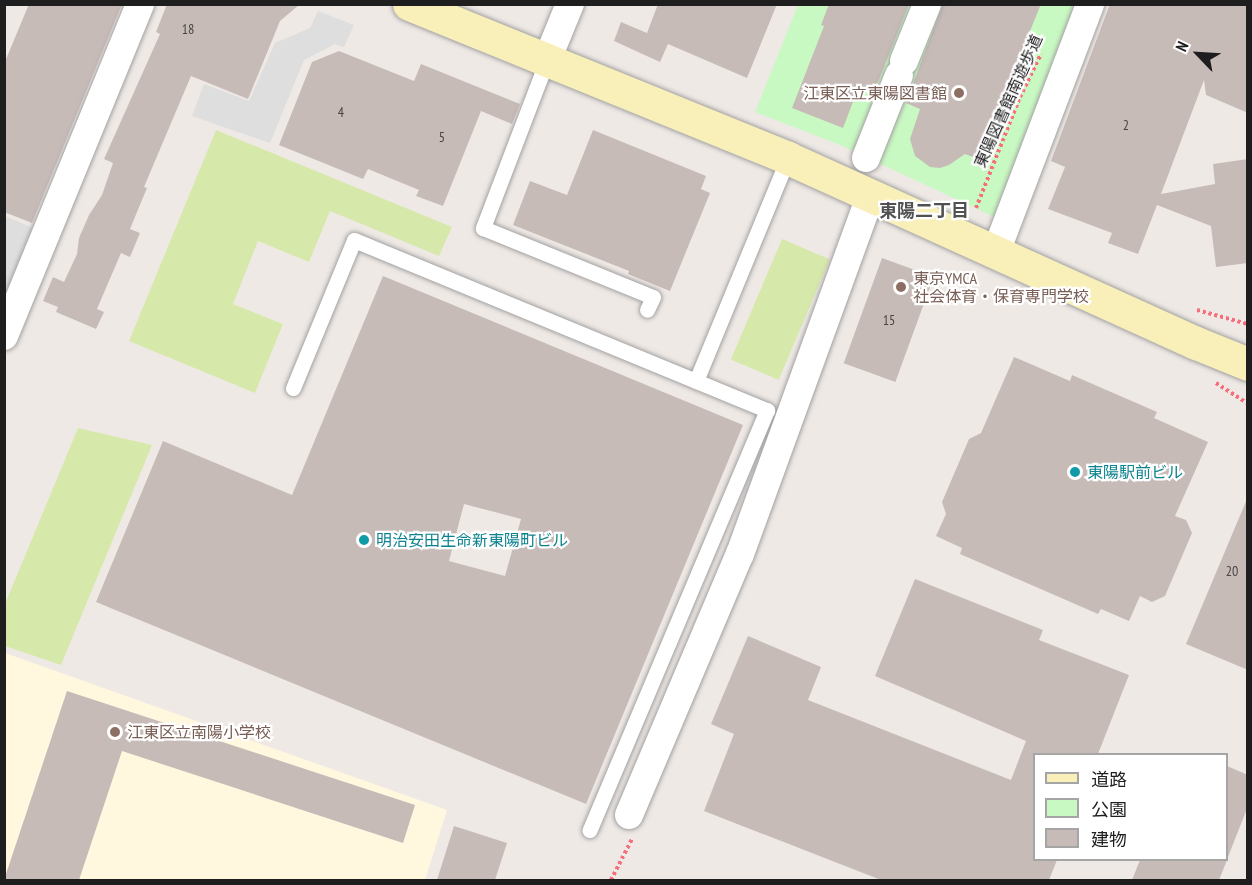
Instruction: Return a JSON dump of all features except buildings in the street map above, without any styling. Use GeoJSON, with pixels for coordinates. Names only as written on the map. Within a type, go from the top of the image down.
{"type":"FeatureCollection","features":[{"type":"Feature","properties":{"kind":"street"},"geometry":{"type":"LineString","coordinates":[[4,336],[140,4]]}},
{"type":"Feature","properties":{"kind":"street"},"geometry":{"type":"LineString","coordinates":[[409,4],[788,158],[1196,343],[1248,364]]}},
{"type":"Feature","properties":{"kind":"street"},"geometry":{"type":"LineString","coordinates":[[547,60],[570,4]]}},
{"type":"Feature","properties":{"kind":"street"},"geometry":{"type":"LineString","coordinates":[[866,158],[927,4]]}},
{"type":"Feature","properties":{"kind":"street"},"geometry":{"type":"LineString","coordinates":[[996,252],[1090,4]]}},
{"type":"Feature","properties":{"kind":"street"},"geometry":{"type":"LineString","coordinates":[[631,826],[740,554],[871,195]]}},
{"type":"Feature","properties":{"kind":"lane"},"geometry":{"type":"LineString","coordinates":[[547,60],[483,228],[653,297],[647,310]]}},
{"type":"Feature","properties":{"kind":"lane"},"geometry":{"type":"LineString","coordinates":[[696,381],[788,158]]}},
{"type":"Feature","properties":{"kind":"lane"},"geometry":{"type":"LineString","coordinates":[[293,388],[354,240],[767,410],[590,830]]}},
{"type":"Feature","properties":{"kind":"path","name":"東陽図書館南遊歩道"},"geometry":{"type":"LineString","coordinates":[[976,208],[1020,97],[1045,46]]}},
{"type":"Feature","properties":{"kind":"path"},"geometry":{"type":"LineString","coordinates":[[1191,309],[1223,315],[1248,324]]}},
{"type":"Feature","properties":{"kind":"path"},"geometry":{"type":"LineString","coordinates":[[1210,380],[1248,404]]}},
{"type":"Feature","properties":{"kind":"path"},"geometry":{"type":"LineString","coordinates":[[611,880],[631,826]]}},
{"type":"Feature","properties":{"kind":"shaded area"},"geometry":{"type":"Polygon","coordinates":[[[318,11],[354,25],[344,47],[335,44],[304,60],[270,143],[192,116],[204,84],[249,101],[275,43],[310,28],[318,11]]]}},
{"type":"Feature","properties":{"kind":"shaded area"},"geometry":{"type":"Polygon","coordinates":[[[5,216],[33,228],[5,303],[5,216]]]}},
{"type":"Feature","properties":{"kind":"shaded area","name":"江東区立南陽小学校"},"geometry":{"type":"Polygon","coordinates":[[[5,653],[447,810],[425,880],[5,880],[5,653]]]}},
{"type":"Feature","properties":{"kind":"green space"},"geometry":{"type":"Polygon","coordinates":[[[798,5],[1090,5],[1007,223],[840,145],[755,112],[798,5]]]}},
{"type":"Feature","properties":{"kind":"green space"},"geometry":{"type":"Polygon","coordinates":[[[216,130],[452,227],[439,256],[330,211],[309,262],[258,241],[233,304],[283,324],[255,393],[129,341],[216,130]]]}},
{"type":"Feature","properties":{"kind":"green space"},"geometry":{"type":"Polygon","coordinates":[[[782,239],[830,259],[779,380],[731,360],[782,239]]]}},
{"type":"Feature","properties":{"kind":"green space"},"geometry":{"type":"Polygon","coordinates":[[[78,428],[152,445],[61,665],[5,646],[5,604],[78,428]]]}},
{"type":"Feature","properties":{"kind":"place","name":"江東区立東陽図書館"},"geometry":{"type":"Point","coordinates":[959,93]}},
{"type":"Feature","properties":{"kind":"place","name":"東京YMCA 社会体育・保育専門学校"},"geometry":{"type":"Point","coordinates":[901,287]}},
{"type":"Feature","properties":{"kind":"place","name":"東陽駅前ビル"},"geometry":{"type":"Point","coordinates":[1075,472]}},
{"type":"Feature","properties":{"kind":"place","name":"明治安田生命新東陽町ビル"},"geometry":{"type":"Point","coordinates":[364,540]}},
{"type":"Feature","properties":{"kind":"place","name":"江東区立南陽小学校"},"geometry":{"type":"Point","coordinates":[115,732]}},
{"type":"Feature","properties":{"kind":"district","name":"東陽二丁目"},"geometry":{"type":"Point","coordinates":[924,211]}}]}
